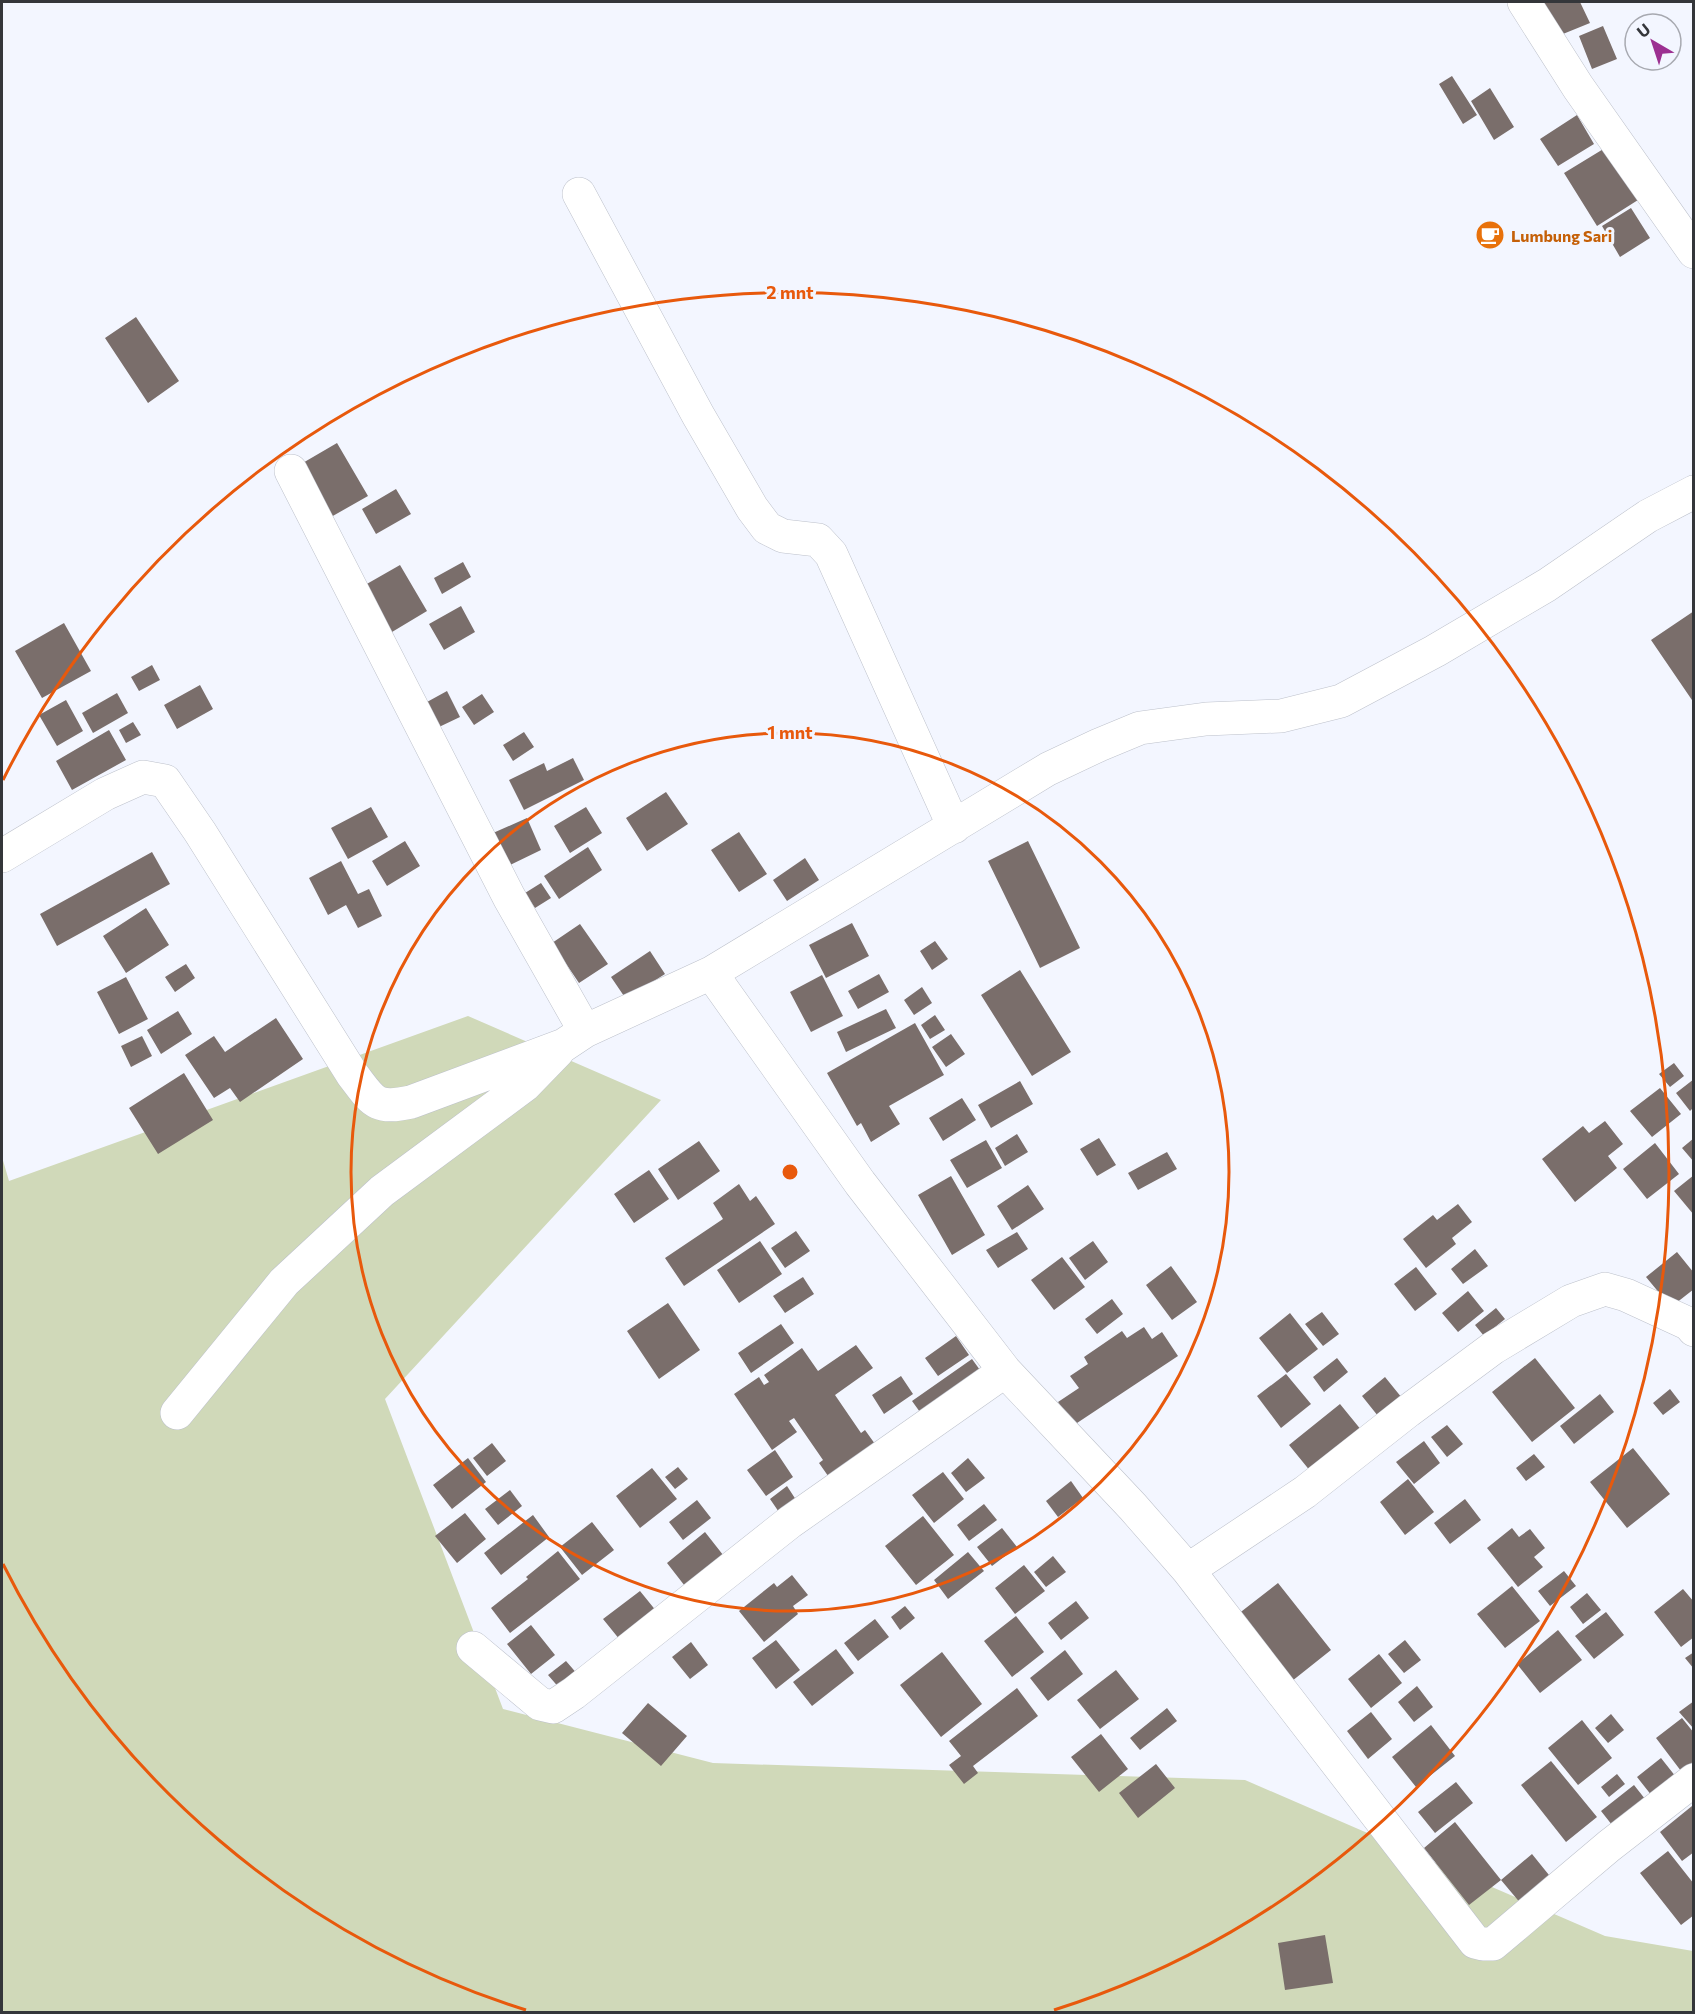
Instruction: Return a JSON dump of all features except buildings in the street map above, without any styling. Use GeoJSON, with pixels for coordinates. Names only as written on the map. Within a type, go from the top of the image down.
{"type":"FeatureCollection","features":[{"type":"Feature","properties":{"kind":"street"},"geometry":{"type":"LineString","coordinates":[[1524,2],[1578,87],[1694,252]]}},
{"type":"Feature","properties":{"kind":"street"},"geometry":{"type":"LineString","coordinates":[[579,194],[752,508],[767,528],[783,536],[818,540],[831,554],[954,827]]}},
{"type":"Feature","properties":{"kind":"street"},"geometry":{"type":"LineString","coordinates":[[291,471],[509,897],[574,1038]]}},
{"type":"Feature","properties":{"kind":"street"},"geometry":{"type":"LineString","coordinates":[[2,856],[105,794],[143,777],[165,781],[200,832],[352,1074],[373,1100],[391,1106],[411,1102],[574,1038],[711,974],[1048,769],[1099,745],[1140,728],[1206,719],[1281,716],[1341,701],[1435,651],[1537,591],[1648,516],[1694,492]]}},
{"type":"Feature","properties":{"kind":"street"},"geometry":{"type":"LineString","coordinates":[[711,974],[860,1183],[1005,1371],[1133,1507],[1188,1570],[1475,1942],[1493,1944],[1609,1846],[1694,1780]]}},
{"type":"Feature","properties":{"kind":"street"},"geometry":{"type":"LineString","coordinates":[[177,1413],[284,1281],[382,1191],[525,1085],[574,1038]]}},
{"type":"Feature","properties":{"kind":"street"},"geometry":{"type":"LineString","coordinates":[[1188,1570],[1305,1492],[1408,1411],[1494,1348],[1571,1301],[1605,1289],[1626,1295],[1692,1325]]}},
{"type":"Feature","properties":{"kind":"street"},"geometry":{"type":"LineString","coordinates":[[473,1648],[540,1704],[554,1707],[790,1522],[1005,1371]]}},
{"type":"Feature","properties":{"kind":"green space"},"geometry":{"type":"Polygon","coordinates":[[[468,1016],[661,1100],[385,1399],[503,1709],[713,1763],[1245,1780],[1605,1936],[1693,1951],[1693,2012],[2,2012],[2,1157],[9,1181],[468,1016]]]}},
{"type":"Feature","properties":{"kind":"place","name":"Lumbung Sari"},"geometry":{"type":"Point","coordinates":[1490,235]}}]}
